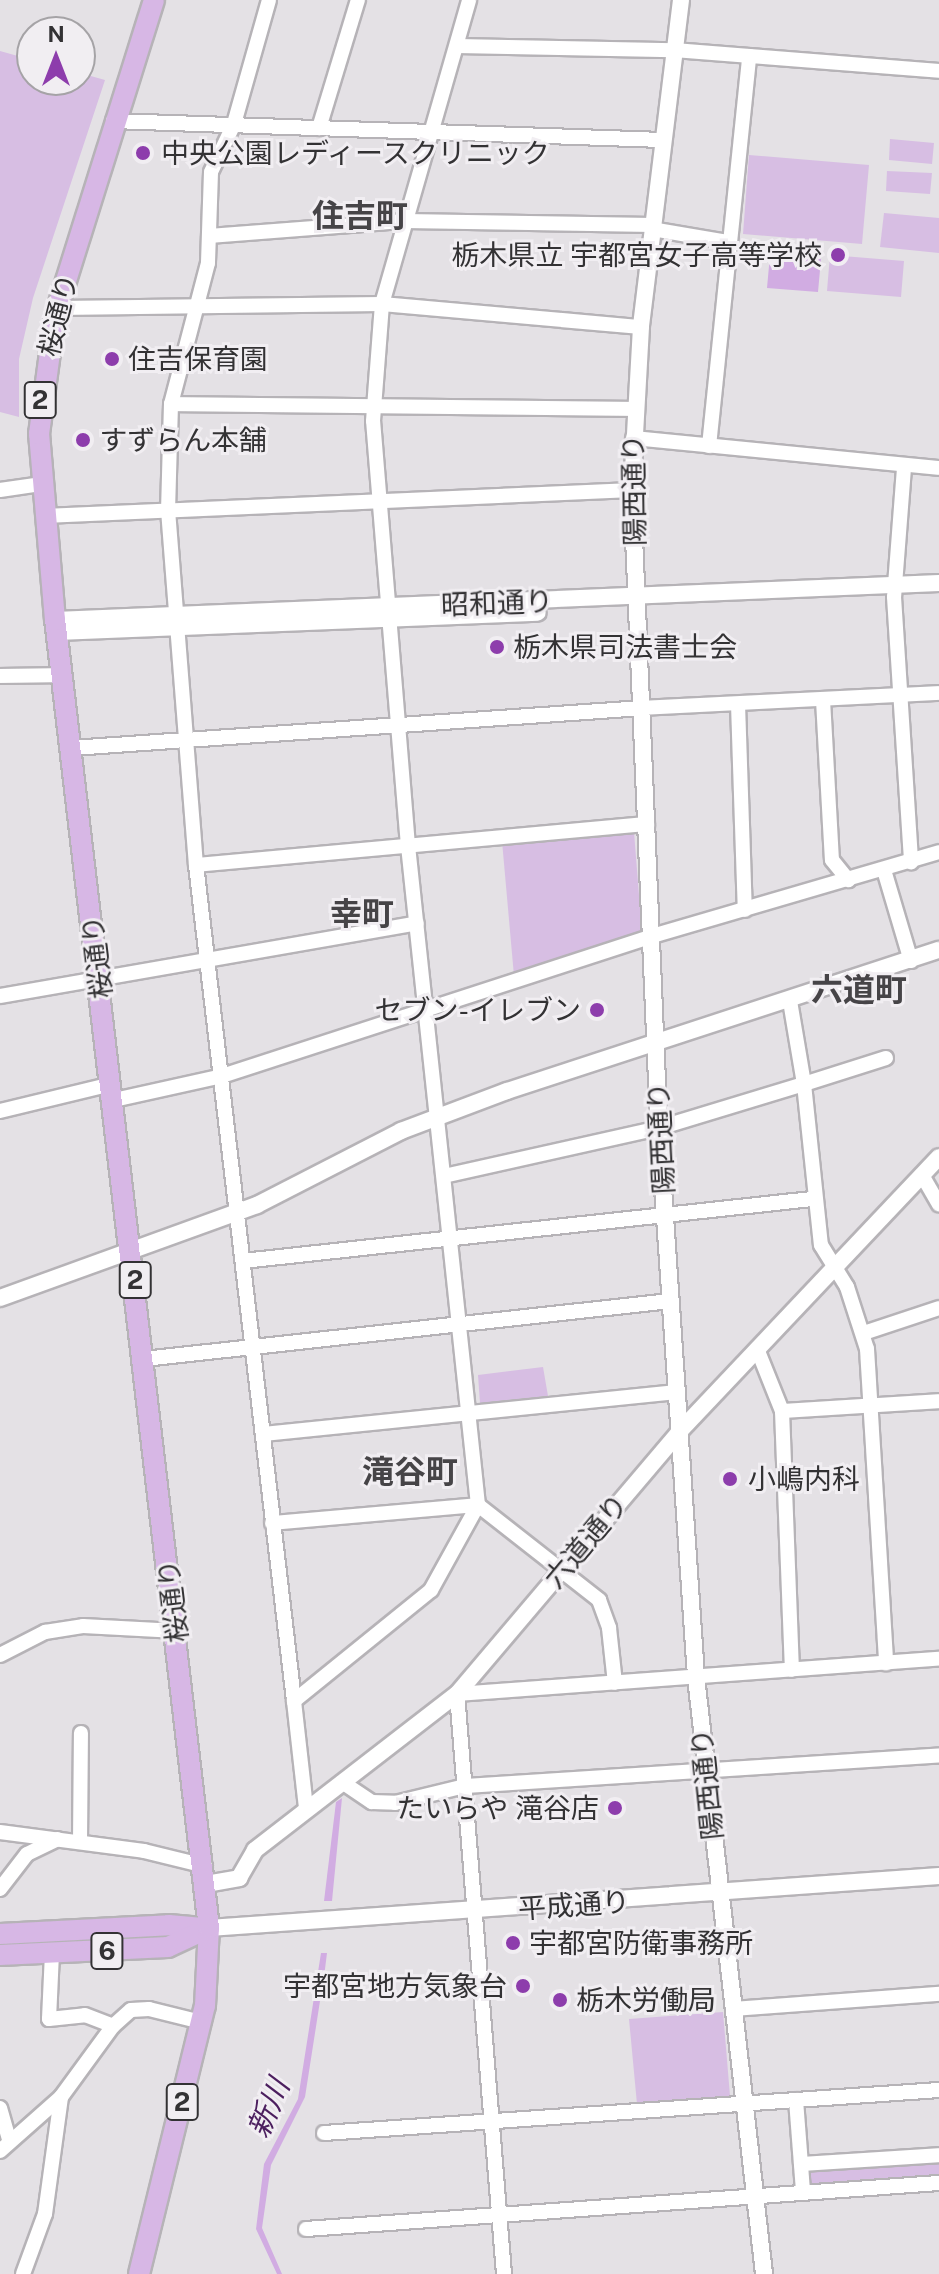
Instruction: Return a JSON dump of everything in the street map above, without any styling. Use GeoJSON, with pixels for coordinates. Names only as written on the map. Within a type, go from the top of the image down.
{"type":"FeatureCollection","features":[{"type":"Feature","properties":{"kind":"main road","name":"桜通り"},"geometry":{"type":"LineString","coordinates":[[154,0],[113,121],[58,308],[40,399],[41,484],[206,1875],[209,1928]]}},
{"type":"Feature","properties":{"kind":"main road","name":"6"},"geometry":{"type":"LineString","coordinates":[[0,1934],[169,1925],[209,1928]]}},
{"type":"Feature","properties":{"kind":"main road","name":"6"},"geometry":{"type":"LineString","coordinates":[[0,1955],[168,1947],[209,1928]]}},
{"type":"Feature","properties":{"kind":"main road","name":"2"},"geometry":{"type":"LineString","coordinates":[[139,2274],[201,2022],[209,1928]]}},
{"type":"Feature","properties":{"kind":"street"},"geometry":{"type":"LineString","coordinates":[[269,0],[234,124],[211,172],[208,263],[194,304],[171,404],[168,510],[190,739],[196,865],[206,963],[222,1076],[306,1808]]}},
{"type":"Feature","properties":{"kind":"street"},"geometry":{"type":"LineString","coordinates":[[319,128],[358,0]]}},
{"type":"Feature","properties":{"kind":"street"},"geometry":{"type":"LineString","coordinates":[[294,1701],[431,1590],[478,1505],[408,846],[401,726],[373,403],[382,304],[469,0]]}},
{"type":"Feature","properties":{"kind":"street","name":"陽西通り"},"geometry":{"type":"LineString","coordinates":[[681,0],[641,327],[634,409],[632,490],[659,1128],[696,1677],[764,2274]]}},
{"type":"Feature","properties":{"kind":"street"},"geometry":{"type":"LineString","coordinates":[[457,46],[674,50],[939,71]]}},
{"type":"Feature","properties":{"kind":"street"},"geometry":{"type":"LineString","coordinates":[[709,446],[749,56]]}},
{"type":"Feature","properties":{"kind":"street"},"geometry":{"type":"LineString","coordinates":[[113,121],[663,140]]}},
{"type":"Feature","properties":{"kind":"street"},"geometry":{"type":"LineString","coordinates":[[209,236],[405,221],[652,227],[728,242]]}},
{"type":"Feature","properties":{"kind":"street"},"geometry":{"type":"LineString","coordinates":[[58,308],[382,304],[641,327]]}},
{"type":"Feature","properties":{"kind":"street"},"geometry":{"type":"LineString","coordinates":[[171,404],[373,403],[634,409]]}},
{"type":"Feature","properties":{"kind":"street"},"geometry":{"type":"LineString","coordinates":[[633,438],[904,468],[939,468]]}},
{"type":"Feature","properties":{"kind":"street"},"geometry":{"type":"LineString","coordinates":[[904,468],[894,591],[898,696],[911,862]]}},
{"type":"Feature","properties":{"kind":"street"},"geometry":{"type":"LineString","coordinates":[[0,490],[41,484]]}},
{"type":"Feature","properties":{"kind":"street"},"geometry":{"type":"LineString","coordinates":[[44,516],[379,498],[632,490]]}},
{"type":"Feature","properties":{"kind":"street","name":"昭和通り"},"geometry":{"type":"LineString","coordinates":[[894,591],[939,583]]}},
{"type":"Feature","properties":{"kind":"street","name":"昭和通り"},"geometry":{"type":"LineString","coordinates":[[56,626],[894,591],[939,594]]}},
{"type":"Feature","properties":{"kind":"street"},"geometry":{"type":"LineString","coordinates":[[0,676],[63,675]]}},
{"type":"Feature","properties":{"kind":"street"},"geometry":{"type":"LineString","coordinates":[[72,748],[642,708],[939,693]]}},
{"type":"Feature","properties":{"kind":"street"},"geometry":{"type":"LineString","coordinates":[[823,700],[832,860],[848,880]]}},
{"type":"Feature","properties":{"kind":"street"},"geometry":{"type":"LineString","coordinates":[[738,704],[745,910]]}},
{"type":"Feature","properties":{"kind":"street"},"geometry":{"type":"LineString","coordinates":[[196,865],[647,824]]}},
{"type":"Feature","properties":{"kind":"street"},"geometry":{"type":"LineString","coordinates":[[0,1111],[222,1076],[652,936],[939,852]]}},
{"type":"Feature","properties":{"kind":"street"},"geometry":{"type":"LineString","coordinates":[[884,870],[911,961]]}},
{"type":"Feature","properties":{"kind":"street"},"geometry":{"type":"LineString","coordinates":[[0,996],[206,963],[417,923]]}},
{"type":"Feature","properties":{"kind":"street"},"geometry":{"type":"LineString","coordinates":[[0,1298],[237,1211],[438,1117],[656,1041],[790,1001],[939,950]]}},
{"type":"Feature","properties":{"kind":"street"},"geometry":{"type":"LineString","coordinates":[[790,1001],[804,1084],[812,1199],[821,1245],[836,1270],[864,1333],[872,1404],[886,1663]]}},
{"type":"Feature","properties":{"kind":"street"},"geometry":{"type":"LineString","coordinates":[[444,1176],[659,1128],[886,1058]]}},
{"type":"Feature","properties":{"kind":"street","name":"六道通り"},"geometry":{"type":"LineString","coordinates":[[206,1875],[239,1878],[255,1850],[457,1694],[679,1432],[836,1270],[939,1157]]}},
{"type":"Feature","properties":{"kind":"street"},"geometry":{"type":"LineString","coordinates":[[922,1175],[939,1204]]}},
{"type":"Feature","properties":{"kind":"street"},"geometry":{"type":"LineString","coordinates":[[243,1261],[812,1199]]}},
{"type":"Feature","properties":{"kind":"street"},"geometry":{"type":"LineString","coordinates":[[144,1359],[670,1301]]}},
{"type":"Feature","properties":{"kind":"street"},"geometry":{"type":"LineString","coordinates":[[864,1333],[939,1308]]}},
{"type":"Feature","properties":{"kind":"street"},"geometry":{"type":"LineString","coordinates":[[758,1351],[782,1411],[792,1670]]}},
{"type":"Feature","properties":{"kind":"street"},"geometry":{"type":"LineString","coordinates":[[263,1434],[675,1392]]}},
{"type":"Feature","properties":{"kind":"street"},"geometry":{"type":"LineString","coordinates":[[782,1411],[939,1401]]}},
{"type":"Feature","properties":{"kind":"street"},"geometry":{"type":"LineString","coordinates":[[272,1523],[478,1505],[563,1567],[599,1600],[606,1614],[615,1683]]}},
{"type":"Feature","properties":{"kind":"street"},"geometry":{"type":"LineString","coordinates":[[0,1655],[45,1632],[83,1626],[177,1631]]}},
{"type":"Feature","properties":{"kind":"street"},"geometry":{"type":"LineString","coordinates":[[504,2274],[457,1694],[939,1659]]}},
{"type":"Feature","properties":{"kind":"street"},"geometry":{"type":"LineString","coordinates":[[80,1842],[81,1733]]}},
{"type":"Feature","properties":{"kind":"street"},"geometry":{"type":"LineString","coordinates":[[338,1785],[372,1802],[395,1803],[465,1786],[939,1755]]}},
{"type":"Feature","properties":{"kind":"street"},"geometry":{"type":"LineString","coordinates":[[0,1832],[80,1842],[206,1875]]}},
{"type":"Feature","properties":{"kind":"street"},"geometry":{"type":"LineString","coordinates":[[0,1889],[27,1854],[58,1839]]}},
{"type":"Feature","properties":{"kind":"street","name":"平成通り"},"geometry":{"type":"LineString","coordinates":[[209,1928],[719,1895],[939,1876]]}},
{"type":"Feature","properties":{"kind":"street"},"geometry":{"type":"LineString","coordinates":[[52,1953],[49,2019],[85,2015],[113,2026]]}},
{"type":"Feature","properties":{"kind":"street"},"geometry":{"type":"LineString","coordinates":[[733,2009],[939,1994]]}},
{"type":"Feature","properties":{"kind":"street"},"geometry":{"type":"LineString","coordinates":[[5,2147],[61,2097],[113,2026],[142,2008],[201,2022]]}},
{"type":"Feature","properties":{"kind":"street"},"geometry":{"type":"LineString","coordinates":[[324,2133],[939,2090]]}},
{"type":"Feature","properties":{"kind":"street"},"geometry":{"type":"LineString","coordinates":[[23,2274],[45,2214],[61,2097]]}},
{"type":"Feature","properties":{"kind":"street"},"geometry":{"type":"LineString","coordinates":[[796,2100],[803,2192]]}},
{"type":"Feature","properties":{"kind":"street"},"geometry":{"type":"LineString","coordinates":[[0,2108],[5,2147]]}},
{"type":"Feature","properties":{"kind":"street"},"geometry":{"type":"LineString","coordinates":[[801,2164],[939,2155]]}},
{"type":"Feature","properties":{"kind":"street"},"geometry":{"type":"LineString","coordinates":[[306,2229],[939,2183]]}},
{"type":"Feature","properties":{"kind":"shaded area"},"geometry":{"type":"Polygon","coordinates":[[[0,51],[16,56],[16,96],[96,96],[96,77],[105,80],[33,298],[19,359],[19,417],[0,412],[0,51]]]}},
{"type":"Feature","properties":{"kind":"shaded area"},"geometry":{"type":"Polygon","coordinates":[[[890,139],[934,143],[932,164],[889,160],[890,139]]]}},
{"type":"Feature","properties":{"kind":"shaded area"},"geometry":{"type":"Polygon","coordinates":[[[749,155],[869,165],[862,244],[743,234],[749,155]]]}},
{"type":"Feature","properties":{"kind":"shaded area"},"geometry":{"type":"Polygon","coordinates":[[[887,171],[932,173],[930,194],[886,191],[887,171]]]}},
{"type":"Feature","properties":{"kind":"shaded area"},"geometry":{"type":"Polygon","coordinates":[[[884,213],[939,218],[939,253],[880,247],[884,213]]]}},
{"type":"Feature","properties":{"kind":"shaded area"},"geometry":{"type":"Polygon","coordinates":[[[770,255],[821,259],[818,292],[767,288],[770,255]]]}},
{"type":"Feature","properties":{"kind":"shaded area"},"geometry":{"type":"Polygon","coordinates":[[[830,255],[904,261],[901,297],[827,291],[830,255]]]}},
{"type":"Feature","properties":{"kind":"shaded area"},"geometry":{"type":"Polygon","coordinates":[[[634,832],[642,933],[514,976],[502,841],[634,832]]]}},
{"type":"Feature","properties":{"kind":"shaded area"},"geometry":{"type":"Polygon","coordinates":[[[543,1367],[548,1396],[480,1403],[478,1375],[543,1367]]]}},
{"type":"Feature","properties":{"kind":"shaded area"},"geometry":{"type":"Polygon","coordinates":[[[342,1798],[332,1901],[324,1901],[336,1802],[342,1798]]]}},
{"type":"Feature","properties":{"kind":"shaded area"},"geometry":{"type":"Polygon","coordinates":[[[321,1953],[327,1953],[305,2097],[271,2165],[262,2228],[282,2274],[277,2274],[256,2229],[264,2164],[298,2099],[321,1953]]]}},
{"type":"Feature","properties":{"kind":"shaded area"},"geometry":{"type":"Polygon","coordinates":[[[723,2012],[730,2096],[637,2104],[629,2019],[723,2012]]]}},
{"type":"Feature","properties":{"kind":"shaded area"},"geometry":{"type":"Polygon","coordinates":[[[939,2159],[939,2178],[807,2186],[805,2168],[939,2159]]]}},
{"type":"Feature","properties":{"kind":"place","name":"中央公園レディースクリニック"},"geometry":{"type":"Point","coordinates":[143,153]}},
{"type":"Feature","properties":{"kind":"place","name":"栃木県立 宇都宮女子高等学校"},"geometry":{"type":"Point","coordinates":[838,255]}},
{"type":"Feature","properties":{"kind":"place","name":"住吉保育園"},"geometry":{"type":"Point","coordinates":[112,359]}},
{"type":"Feature","properties":{"kind":"place","name":"すずらん本舗"},"geometry":{"type":"Point","coordinates":[83,440]}},
{"type":"Feature","properties":{"kind":"place","name":"栃木県司法書士会"},"geometry":{"type":"Point","coordinates":[497,647]}},
{"type":"Feature","properties":{"kind":"place","name":"セブン-イレブン"},"geometry":{"type":"Point","coordinates":[597,1010]}},
{"type":"Feature","properties":{"kind":"place","name":"小嶋内科"},"geometry":{"type":"Point","coordinates":[730,1479]}},
{"type":"Feature","properties":{"kind":"place","name":"たいらや 滝谷店"},"geometry":{"type":"Point","coordinates":[615,1808]}},
{"type":"Feature","properties":{"kind":"place","name":"宇都宮防衛事務所"},"geometry":{"type":"Point","coordinates":[513,1943]}},
{"type":"Feature","properties":{"kind":"place","name":"宇都宮地方気象台"},"geometry":{"type":"Point","coordinates":[523,1986]}},
{"type":"Feature","properties":{"kind":"place","name":"栃木労働局"},"geometry":{"type":"Point","coordinates":[560,2000]}},
{"type":"Feature","properties":{"kind":"district","name":"住吉町"},"geometry":{"type":"Point","coordinates":[360,216]}},
{"type":"Feature","properties":{"kind":"district","name":"幸町"},"geometry":{"type":"Point","coordinates":[362,914]}},
{"type":"Feature","properties":{"kind":"district","name":"六道町"},"geometry":{"type":"Point","coordinates":[859,990]}},
{"type":"Feature","properties":{"kind":"district","name":"滝谷町"},"geometry":{"type":"Point","coordinates":[410,1472]}},
{"type":"Feature","properties":{"kind":"water label","name":"新川"},"geometry":{"type":"Point","coordinates":[268,2108]}}]}
